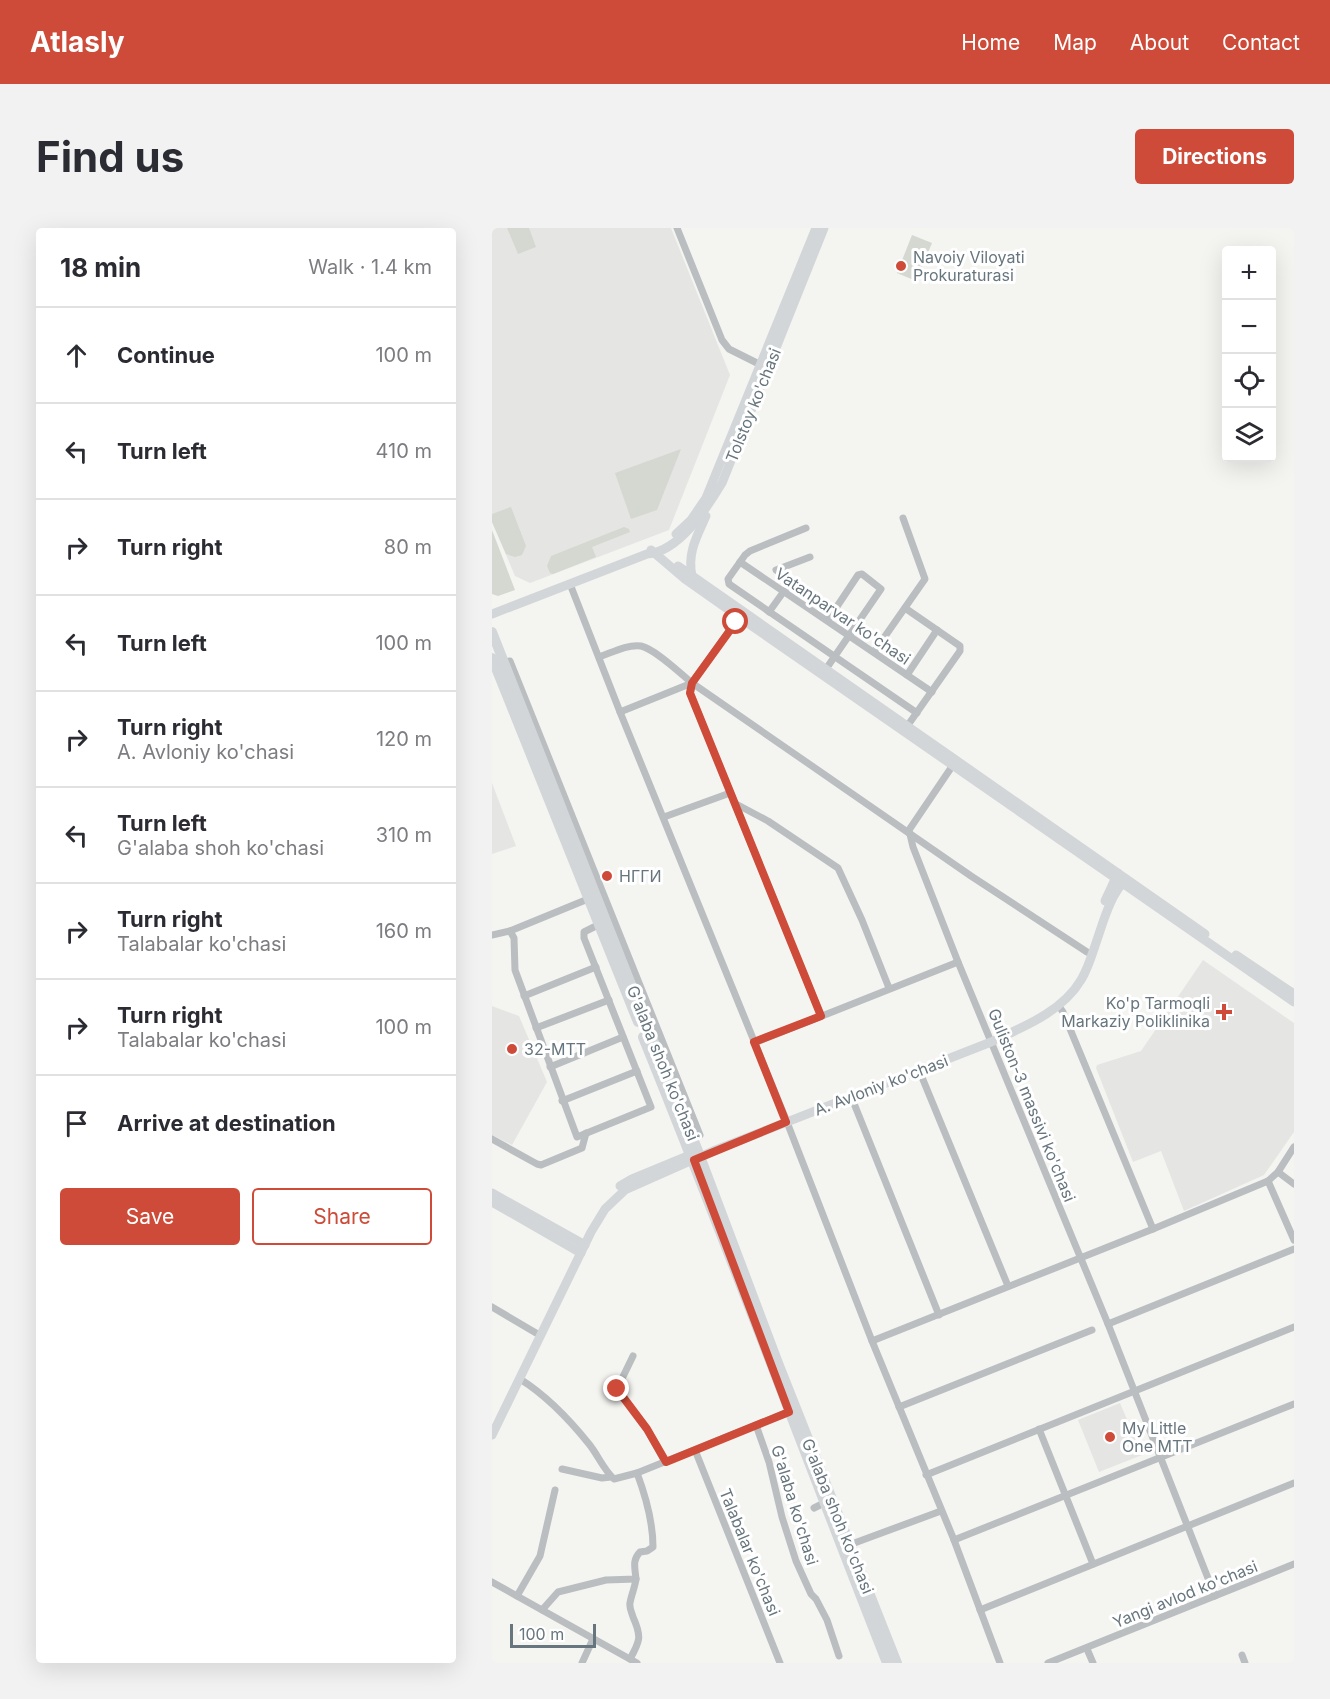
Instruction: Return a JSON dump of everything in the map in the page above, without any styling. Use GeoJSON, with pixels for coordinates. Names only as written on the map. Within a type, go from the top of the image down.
{"type":"FeatureCollection","features":[{"type":"Feature","properties":{"kind":"main road","name":"G'alaba shoh ko'chasi"},"geometry":{"type":"LineString","coordinates":[[492,632],[685,1106],[696,1155],[789,1412],[819,1505],[887,1663]]}},
{"type":"Feature","properties":{"kind":"main road","name":"G'alaba shoh ko'chasi"},"geometry":{"type":"LineString","coordinates":[[492,657],[598,925],[696,1155],[897,1663]]}},
{"type":"Feature","properties":{"kind":"street","name":"Tolstoy ko'chasi"},"geometry":{"type":"LineString","coordinates":[[677,228],[722,340],[729,349],[759,364]]}},
{"type":"Feature","properties":{"kind":"street","name":"Tolstoy ko'chasi"},"geometry":{"type":"LineString","coordinates":[[653,551],[675,535],[691,519],[706,498],[816,228]]}},
{"type":"Feature","properties":{"kind":"street","name":"Tolstoy ko'chasi"},"geometry":{"type":"LineString","coordinates":[[492,614],[653,551],[677,540],[691,529],[722,483],[825,228]]}},
{"type":"Feature","properties":{"kind":"street"},"geometry":{"type":"LineString","coordinates":[[692,576],[689,563],[691,550],[708,506]]}},
{"type":"Feature","properties":{"kind":"street"},"geometry":{"type":"LineString","coordinates":[[874,652],[926,579],[903,518]]}},
{"type":"Feature","properties":{"kind":"street"},"geometry":{"type":"LineString","coordinates":[[806,528],[750,551],[728,579],[729,584],[917,713]]}},
{"type":"Feature","properties":{"kind":"street"},"geometry":{"type":"LineString","coordinates":[[653,551],[692,576],[953,765],[1294,994]]}},
{"type":"Feature","properties":{"kind":"street"},"geometry":{"type":"LineString","coordinates":[[653,551],[739,617],[908,725],[1294,1002]]}},
{"type":"Feature","properties":{"kind":"street"},"geometry":{"type":"LineString","coordinates":[[810,557],[776,570],[835,610]]}},
{"type":"Feature","properties":{"kind":"street","name":"Vatanparvar ko'chasi"},"geometry":{"type":"LineString","coordinates":[[740,562],[932,692]]}},
{"type":"Feature","properties":{"kind":"street"},"geometry":{"type":"LineString","coordinates":[[823,670],[881,589],[862,574],[858,575],[828,620]]}},
{"type":"Feature","properties":{"kind":"street"},"geometry":{"type":"LineString","coordinates":[[769,612],[792,580]]}},
{"type":"Feature","properties":{"kind":"street"},"geometry":{"type":"LineString","coordinates":[[570,584],[786,1119],[872,1341],[954,1540],[1000,1663]]}},
{"type":"Feature","properties":{"kind":"street"},"geometry":{"type":"LineString","coordinates":[[905,608],[960,646],[960,651],[908,725]]}},
{"type":"Feature","properties":{"kind":"street"},"geometry":{"type":"LineString","coordinates":[[739,617],[692,683],[690,693],[821,1016]]}},
{"type":"Feature","properties":{"kind":"street"},"geometry":{"type":"LineString","coordinates":[[907,675],[937,630]]}},
{"type":"Feature","properties":{"kind":"street"},"geometry":{"type":"LineString","coordinates":[[599,657],[631,646],[642,646],[971,876],[1087,952]]}},
{"type":"Feature","properties":{"kind":"street"},"geometry":{"type":"LineString","coordinates":[[620,712],[692,683]]}},
{"type":"Feature","properties":{"kind":"street"},"geometry":{"type":"LineString","coordinates":[[909,831],[953,765]]}},
{"type":"Feature","properties":{"kind":"street"},"geometry":{"type":"LineString","coordinates":[[664,817],[730,793]]}},
{"type":"Feature","properties":{"kind":"street"},"geometry":{"type":"LineString","coordinates":[[736,804],[768,821],[838,868],[889,988]]}},
{"type":"Feature","properties":{"kind":"street","name":"Guliston-3 massivi ko'chasi"},"geometry":{"type":"LineString","coordinates":[[909,831],[958,962],[1108,1324],[1215,1596]]}},
{"type":"Feature","properties":{"kind":"street","name":"A. Avloniy ko'chasi"},"geometry":{"type":"LineString","coordinates":[[786,1119],[919,1070],[990,1039],[1063,995],[1073,984],[1081,969],[1097,920],[1120,879]]}},
{"type":"Feature","properties":{"kind":"street","name":"A. Avloniy ko'chasi"},"geometry":{"type":"LineString","coordinates":[[492,1435],[599,1207],[619,1187],[632,1179],[1020,1028],[1058,1005],[1082,980],[1120,879]]}},
{"type":"Feature","properties":{"kind":"street"},"geometry":{"type":"LineString","coordinates":[[492,935],[510,931],[588,899]]}},
{"type":"Feature","properties":{"kind":"street"},"geometry":{"type":"LineString","coordinates":[[510,931],[514,938],[515,970],[577,1137],[651,1107],[584,932],[598,925]]}},
{"type":"Feature","properties":{"kind":"street"},"geometry":{"type":"LineString","coordinates":[[754,1042],[958,962]]}},
{"type":"Feature","properties":{"kind":"street"},"geometry":{"type":"LineString","coordinates":[[524,996],[596,967]]}},
{"type":"Feature","properties":{"kind":"street"},"geometry":{"type":"LineString","coordinates":[[536,1028],[609,1000]]}},
{"type":"Feature","properties":{"kind":"street"},"geometry":{"type":"LineString","coordinates":[[1058,1005],[1063,1012],[1154,1229]]}},
{"type":"Feature","properties":{"kind":"street"},"geometry":{"type":"LineString","coordinates":[[550,1067],[623,1037]]}},
{"type":"Feature","properties":{"kind":"street"},"geometry":{"type":"LineString","coordinates":[[919,1070],[1008,1286]]}},
{"type":"Feature","properties":{"kind":"street"},"geometry":{"type":"LineString","coordinates":[[562,1101],[637,1071]]}},
{"type":"Feature","properties":{"kind":"street"},"geometry":{"type":"LineString","coordinates":[[851,1096],[939,1315]]}},
{"type":"Feature","properties":{"kind":"street"},"geometry":{"type":"LineString","coordinates":[[685,1106],[700,1135]]}},
{"type":"Feature","properties":{"kind":"street"},"geometry":{"type":"LineString","coordinates":[[492,1139],[541,1165],[582,1148],[586,1133]]}},
{"type":"Feature","properties":{"kind":"street"},"geometry":{"type":"LineString","coordinates":[[872,1341],[1268,1181],[1278,1172],[1294,1147]]}},
{"type":"Feature","properties":{"kind":"street"},"geometry":{"type":"LineString","coordinates":[[1278,1172],[1294,1184]]}},
{"type":"Feature","properties":{"kind":"street"},"geometry":{"type":"LineString","coordinates":[[1268,1181],[1294,1240]]}},
{"type":"Feature","properties":{"kind":"street"},"geometry":{"type":"LineString","coordinates":[[492,1193],[581,1248]]}},
{"type":"Feature","properties":{"kind":"street"},"geometry":{"type":"LineString","coordinates":[[492,1202],[581,1248]]}},
{"type":"Feature","properties":{"kind":"street","name":"A. Avloniy ko'chasi"},"geometry":{"type":"LineString","coordinates":[[492,1422],[581,1248]]}},
{"type":"Feature","properties":{"kind":"street"},"geometry":{"type":"LineString","coordinates":[[1108,1324],[1294,1249]]}},
{"type":"Feature","properties":{"kind":"street"},"geometry":{"type":"LineString","coordinates":[[492,1307],[536,1333]]}},
{"type":"Feature","properties":{"kind":"street"},"geometry":{"type":"LineString","coordinates":[[926,1475],[1294,1327]]}},
{"type":"Feature","properties":{"kind":"street"},"geometry":{"type":"LineString","coordinates":[[899,1407],[1092,1330]]}},
{"type":"Feature","properties":{"kind":"street"},"geometry":{"type":"LineString","coordinates":[[633,1356],[617,1389],[647,1429],[666,1462]]}},
{"type":"Feature","properties":{"kind":"street"},"geometry":{"type":"LineString","coordinates":[[520,1379],[559,1410],[590,1445],[611,1476],[618,1479],[789,1412]]}},
{"type":"Feature","properties":{"kind":"street"},"geometry":{"type":"LineString","coordinates":[[954,1540],[1294,1404]]}},
{"type":"Feature","properties":{"kind":"street","name":"G'alaba ko'chasi"},"geometry":{"type":"LineString","coordinates":[[756,1425],[769,1462],[782,1517],[796,1561],[811,1594],[827,1620],[839,1656]]}},
{"type":"Feature","properties":{"kind":"street"},"geometry":{"type":"LineString","coordinates":[[1039,1429],[1093,1564]]}},
{"type":"Feature","properties":{"kind":"street","name":"Talabalar ko'chasi"},"geometry":{"type":"LineString","coordinates":[[695,1450],[780,1663]]}},
{"type":"Feature","properties":{"kind":"street"},"geometry":{"type":"LineString","coordinates":[[562,1469],[602,1478],[611,1476]]}},
{"type":"Feature","properties":{"kind":"street"},"geometry":{"type":"LineString","coordinates":[[630,1659],[639,1643],[640,1632],[631,1612],[630,1602],[636,1579],[634,1561],[640,1552],[652,1547],[653,1540],[650,1513],[637,1473]]}},
{"type":"Feature","properties":{"kind":"street"},"geometry":{"type":"LineString","coordinates":[[980,1610],[1294,1483]]}},
{"type":"Feature","properties":{"kind":"street"},"geometry":{"type":"LineString","coordinates":[[517,1596],[540,1556],[555,1490]]}},
{"type":"Feature","properties":{"kind":"street"},"geometry":{"type":"LineString","coordinates":[[849,1545],[941,1511]]}},
{"type":"Feature","properties":{"kind":"street","name":"Yangi avlod ko'chasi"},"geometry":{"type":"LineString","coordinates":[[1048,1663],[1294,1564]]}},
{"type":"Feature","properties":{"kind":"street"},"geometry":{"type":"LineString","coordinates":[[542,1610],[558,1592],[606,1580],[636,1579]]}},
{"type":"Feature","properties":{"kind":"street"},"geometry":{"type":"LineString","coordinates":[[492,1582],[637,1663]]}},
{"type":"Feature","properties":{"kind":"street"},"geometry":{"type":"LineString","coordinates":[[582,1663],[593,1639]]}},
{"type":"Feature","properties":{"kind":"street"},"geometry":{"type":"LineString","coordinates":[[1087,1649],[1093,1663]]}},
{"type":"Feature","properties":{"kind":"street"},"geometry":{"type":"LineString","coordinates":[[1242,1655],[1245,1663]]}},
{"type":"Feature","properties":{"kind":"shaded area"},"geometry":{"type":"Polygon","coordinates":[[[492,228],[671,228],[730,375],[669,530],[530,583],[515,576],[492,522],[492,228]]]}},
{"type":"Feature","properties":{"kind":"shaded area"},"geometry":{"type":"Polygon","coordinates":[[[507,228],[529,228],[536,247],[518,254],[507,228]]]}},
{"type":"Feature","properties":{"kind":"shaded area"},"geometry":{"type":"Polygon","coordinates":[[[912,235],[932,243],[916,281],[897,273],[912,235]]]}},
{"type":"Feature","properties":{"kind":"shaded area"},"geometry":{"type":"Polygon","coordinates":[[[681,449],[657,510],[631,519],[615,473],[681,449]]]}},
{"type":"Feature","properties":{"kind":"shaded area"},"geometry":{"type":"Polygon","coordinates":[[[511,507],[526,546],[522,555],[515,557],[506,554],[492,522],[492,514],[511,507]]]}},
{"type":"Feature","properties":{"kind":"shaded area"},"geometry":{"type":"Polygon","coordinates":[[[624,527],[630,532],[592,547],[596,557],[553,574],[550,573],[547,566],[551,556],[624,527]]]}},
{"type":"Feature","properties":{"kind":"shaded area"},"geometry":{"type":"Polygon","coordinates":[[[492,530],[515,590],[498,596],[492,594],[492,530]]]}},
{"type":"Feature","properties":{"kind":"shaded area"},"geometry":{"type":"Polygon","coordinates":[[[492,783],[516,846],[492,854],[492,783]]]}},
{"type":"Feature","properties":{"kind":"shaded area"},"geometry":{"type":"Polygon","coordinates":[[[1203,960],[1294,1023],[1294,1132],[1264,1175],[1184,1211],[1161,1151],[1133,1162],[1096,1068],[1097,1065],[1141,1051],[1203,960]]]}},
{"type":"Feature","properties":{"kind":"shaded area","name":"32-MTT"},"geometry":{"type":"Polygon","coordinates":[[[492,1006],[519,1016],[547,1082],[512,1145],[492,1135],[492,1006]]]}},
{"type":"Feature","properties":{"kind":"shaded area","name":"My Little One MTT"},"geometry":{"type":"Polygon","coordinates":[[[1120,1403],[1142,1455],[1099,1472],[1078,1420],[1120,1403]]]}},
{"type":"Feature","properties":{"kind":"place","name":"Navoiy Viloyati Prokuraturasi"},"geometry":{"type":"Point","coordinates":[901,266]}},
{"type":"Feature","properties":{"kind":"place","name":"НГГИ"},"geometry":{"type":"Point","coordinates":[607,876]}},
{"type":"Feature","properties":{"kind":"place","name":"Ko'p Tarmoqli Markaziy Poliklinika"},"geometry":{"type":"Point","coordinates":[1224,1012]}},
{"type":"Feature","properties":{"kind":"place","name":"32-MTT"},"geometry":{"type":"Point","coordinates":[512,1049]}},
{"type":"Feature","properties":{"kind":"place","name":"My Little One MTT"},"geometry":{"type":"Point","coordinates":[1110,1437]}},
{"type":"Feature","properties":{"kind":"route"},"geometry":{"type":"LineString","coordinates":[[617,1389],[647,1429],[666,1462],[789,1412],[694,1160],[786,1122],[754,1042],[821,1016],[690,693],[692,683],[736,622]]}}]}
